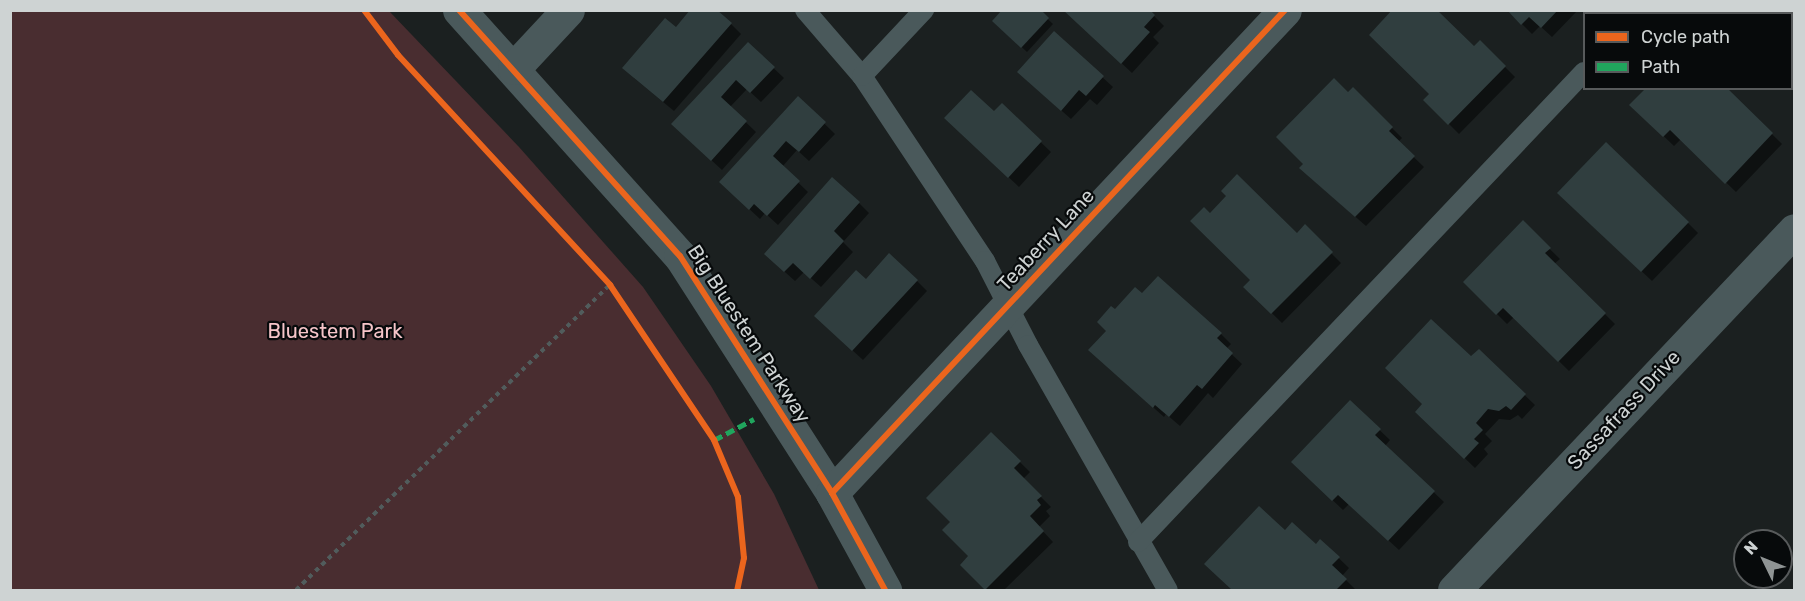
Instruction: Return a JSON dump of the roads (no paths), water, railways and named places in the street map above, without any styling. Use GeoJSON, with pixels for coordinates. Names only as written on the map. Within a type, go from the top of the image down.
{"type":"FeatureCollection","features":[{"type":"Feature","properties":{"kind":"street","name":"Big Bluestem Parkway"},"geometry":{"type":"LineString","coordinates":[[459,10],[514,68],[680,256],[832,494],[885,591]]}},
{"type":"Feature","properties":{"kind":"street"},"geometry":{"type":"LineString","coordinates":[[514,68],[568,10]]}},
{"type":"Feature","properties":{"kind":"street","name":"Teaberry Lane"},"geometry":{"type":"LineString","coordinates":[[832,494],[1285,10]]}},
{"type":"Feature","properties":{"kind":"street","name":"Sassafrass Drive"},"geometry":{"type":"LineString","coordinates":[[1454,591],[1794,230]]}},
{"type":"Feature","properties":{"kind":"lane"},"geometry":{"type":"LineString","coordinates":[[805,10],[862,76],[985,261],[1138,542],[1168,591]]}},
{"type":"Feature","properties":{"kind":"lane"},"geometry":{"type":"LineString","coordinates":[[862,76],[924,10]]}},
{"type":"Feature","properties":{"kind":"lane"},"geometry":{"type":"LineString","coordinates":[[1138,542],[1583,73]]}},
{"type":"Feature","properties":{"kind":"park label","name":"Bluestem Park"},"geometry":{"type":"Point","coordinates":[335,331]}}]}
